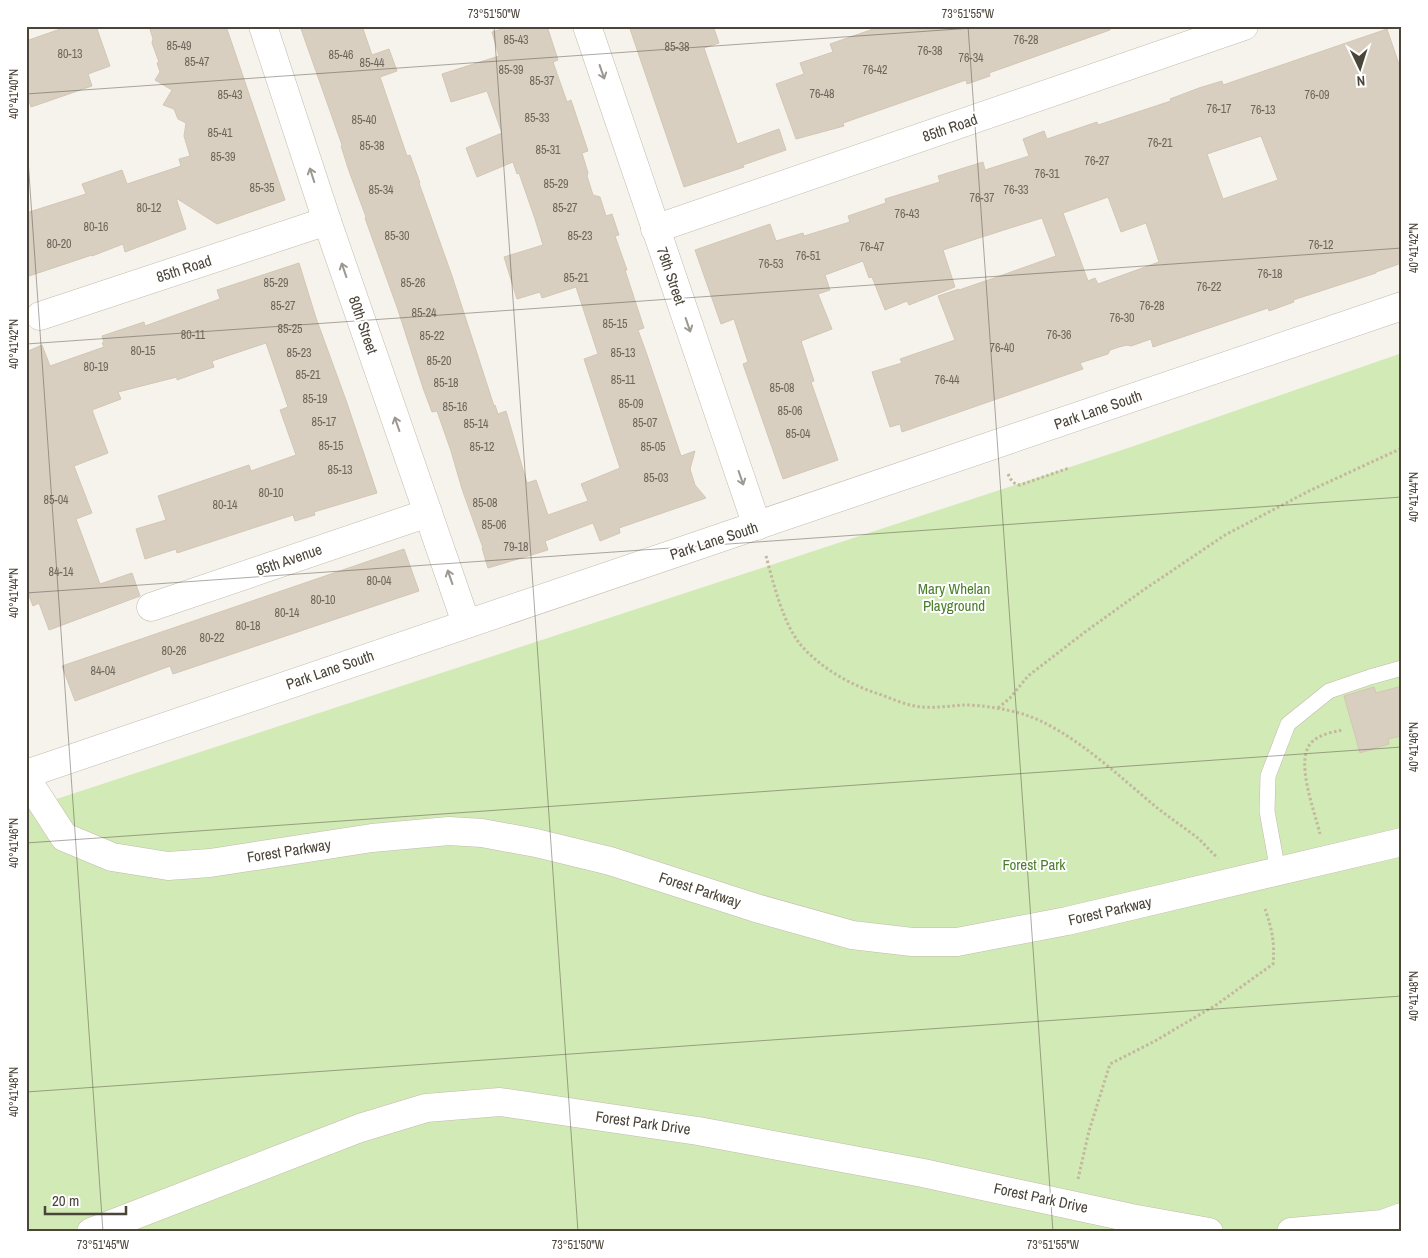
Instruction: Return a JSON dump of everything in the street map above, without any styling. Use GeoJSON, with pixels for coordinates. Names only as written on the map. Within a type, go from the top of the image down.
{"type":"FeatureCollection","features":[{"type":"Feature","properties":{"kind":"street","name":"80th Street"},"geometry":{"type":"LineString","coordinates":[[263,26],[327,221],[466,623]]}},
{"type":"Feature","properties":{"kind":"street","name":"79th Street"},"geometry":{"type":"LineString","coordinates":[[587,26],[757,526]]}},
{"type":"Feature","properties":{"kind":"street","name":"85th Road"},"geometry":{"type":"LineString","coordinates":[[655,229],[1244,26]]}},
{"type":"Feature","properties":{"kind":"street","name":"85th Road"},"geometry":{"type":"LineString","coordinates":[[40,316],[327,221]]}},
{"type":"Feature","properties":{"kind":"street","name":"Park Lane South"},"geometry":{"type":"LineString","coordinates":[[26,774],[1402,306]]}},
{"type":"Feature","properties":{"kind":"street","name":"85th Avenue"},"geometry":{"type":"LineString","coordinates":[[151,607],[428,513]]}},
{"type":"Feature","properties":{"kind":"street","name":"Forest Parkway"},"geometry":{"type":"LineString","coordinates":[[26,778],[64,836],[112,858],[168,866],[210,863],[372,838],[449,831],[482,833],[536,843],[610,861],[756,908],[852,935],[912,942],[957,942],[1058,923],[1402,842]]}},
{"type":"Feature","properties":{"kind":"street","name":"Forest Park Drive"},"geometry":{"type":"LineString","coordinates":[[91,1232],[360,1128],[426,1108],[500,1102],[708,1133],[923,1172],[1131,1218],[1209,1232]]}},
{"type":"Feature","properties":{"kind":"street"},"geometry":{"type":"LineString","coordinates":[[1291,1232],[1383,1224],[1402,1217]]}},
{"type":"Feature","properties":{"kind":"lane"},"geometry":{"type":"LineString","coordinates":[[1278,872],[1267,811],[1268,776],[1288,724],[1329,691],[1370,676],[1402,668]]}},
{"type":"Feature","properties":{"kind":"path"},"geometry":{"type":"LineString","coordinates":[[998,708],[1010,698],[1028,676],[1071,642],[1142,590],[1225,535],[1309,491],[1402,448]]}},
{"type":"Feature","properties":{"kind":"path"},"geometry":{"type":"LineString","coordinates":[[1008,474],[1012,481],[1020,484],[1069,468]]}},
{"type":"Feature","properties":{"kind":"path"},"geometry":{"type":"LineString","coordinates":[[766,556],[788,622],[799,643],[832,672],[868,691],[903,703],[922,707],[967,705],[998,708],[1024,715],[1060,731],[1198,838],[1220,860]]}},
{"type":"Feature","properties":{"kind":"path"},"geometry":{"type":"LineString","coordinates":[[1320,834],[1306,780],[1304,758],[1311,742],[1320,736],[1342,730]]}},
{"type":"Feature","properties":{"kind":"path"},"geometry":{"type":"LineString","coordinates":[[1077,1184],[1089,1131],[1110,1064],[1216,1005],[1273,964],[1272,930],[1265,909]]}},
{"type":"Feature","properties":{"kind":"green space","name":"Forest Park"},"geometry":{"type":"Polygon","coordinates":[[[1402,353],[1402,1232],[26,1232],[26,809],[1131,447],[1402,353]]]}},
{"type":"Feature","properties":{"kind":"building"},"geometry":{"type":"Polygon","coordinates":[[[69,26],[96,26],[110,66],[88,74],[92,86],[31,107],[26,92],[26,41],[69,26]]]}},
{"type":"Feature","properties":{"kind":"building"},"geometry":{"type":"Polygon","coordinates":[[[149,26],[226,26],[285,200],[217,224],[176,198],[186,229],[125,252],[123,244],[26,277],[26,213],[86,194],[82,184],[122,170],[127,184],[181,166],[179,159],[190,156],[184,136],[186,123],[178,119],[174,109],[163,105],[172,90],[155,80],[160,72],[157,63],[159,62],[152,43],[153,39],[149,26]]]}},
{"type":"Feature","properties":{"kind":"building"},"geometry":{"type":"Polygon","coordinates":[[[300,26],[362,26],[372,55],[389,49],[397,71],[380,77],[407,156],[410,155],[420,183],[494,406],[498,414],[506,411],[527,483],[536,480],[548,515],[588,501],[581,484],[620,468],[584,359],[598,354],[576,287],[542,298],[540,292],[517,299],[504,257],[543,245],[535,219],[519,173],[517,174],[513,162],[477,177],[466,148],[502,133],[487,91],[451,102],[442,74],[499,56],[492,32],[511,26],[547,26],[558,60],[553,62],[567,102],[571,100],[588,151],[582,153],[593,195],[600,197],[606,216],[612,214],[619,235],[615,236],[644,328],[638,330],[681,456],[695,451],[690,469],[695,485],[706,498],[619,528],[620,533],[600,541],[593,523],[545,541],[548,550],[488,568],[451,451],[437,411],[432,412],[423,388],[300,26]]]}},
{"type":"Feature","properties":{"kind":"building"},"geometry":{"type":"Polygon","coordinates":[[[629,26],[713,26],[719,43],[704,48],[737,144],[779,129],[786,150],[743,165],[744,167],[684,187],[629,26]]]}},
{"type":"Feature","properties":{"kind":"building"},"geometry":{"type":"Polygon","coordinates":[[[882,26],[1110,26],[1110,30],[989,73],[990,76],[967,84],[966,80],[843,123],[844,126],[796,139],[776,84],[804,74],[800,63],[833,52],[830,44],[882,26]]]}},
{"type":"Feature","properties":{"kind":"building"},"geometry":{"type":"Polygon","coordinates":[[[1387,29],[1402,73],[1402,263],[1293,300],[1294,302],[1269,311],[1268,308],[1153,347],[1151,339],[1131,346],[1127,345],[1110,350],[1108,354],[1080,363],[1083,369],[902,432],[900,424],[890,427],[872,372],[902,363],[900,359],[955,340],[938,296],[1056,256],[1042,218],[943,250],[955,287],[909,305],[907,301],[885,310],[872,277],[869,278],[863,261],[825,275],[830,290],[818,294],[832,329],[801,341],[814,381],[811,382],[838,460],[783,479],[743,364],[748,362],[734,319],[721,324],[695,250],[770,224],[776,241],[803,233],[804,236],[850,222],[848,216],[886,203],[885,199],[940,182],[938,176],[983,162],[985,170],[1029,156],[1023,139],[1044,131],[1047,139],[1097,122],[1098,125],[1171,101],[1170,99],[1199,88],[1222,81],[1223,85],[1387,29]],[[1261,136],[1207,154],[1223,199],[1278,180],[1261,136]],[[1108,197],[1063,213],[1088,281],[1095,278],[1098,284],[1159,262],[1146,223],[1121,232],[1108,197]]]}},
{"type":"Feature","properties":{"kind":"building"},"geometry":{"type":"Polygon","coordinates":[[[299,263],[316,318],[377,493],[314,512],[315,515],[295,521],[293,515],[177,553],[176,549],[145,559],[136,529],[166,520],[158,496],[249,465],[251,471],[296,455],[280,410],[288,407],[266,343],[212,361],[214,367],[177,380],[177,377],[118,392],[121,399],[92,410],[108,453],[74,466],[92,513],[76,519],[100,584],[132,573],[140,596],[49,630],[39,603],[33,606],[26,588],[26,352],[42,345],[50,366],[104,347],[102,336],[144,322],[145,326],[220,299],[217,290],[299,263]]]}},
{"type":"Feature","properties":{"kind":"building"},"geometry":{"type":"Polygon","coordinates":[[[404,549],[419,591],[173,674],[170,666],[75,701],[62,666],[404,549]]]}},
{"type":"Feature","properties":{"kind":"building"},"geometry":{"type":"Polygon","coordinates":[[[1402,686],[1402,736],[1388,739],[1389,744],[1360,753],[1344,696],[1374,687],[1376,693],[1402,686]]]}},
{"type":"Feature","properties":{"kind":"park label","name":"Mary Whelan Playground"},"geometry":{"type":"Point","coordinates":[954,598]}}]}
